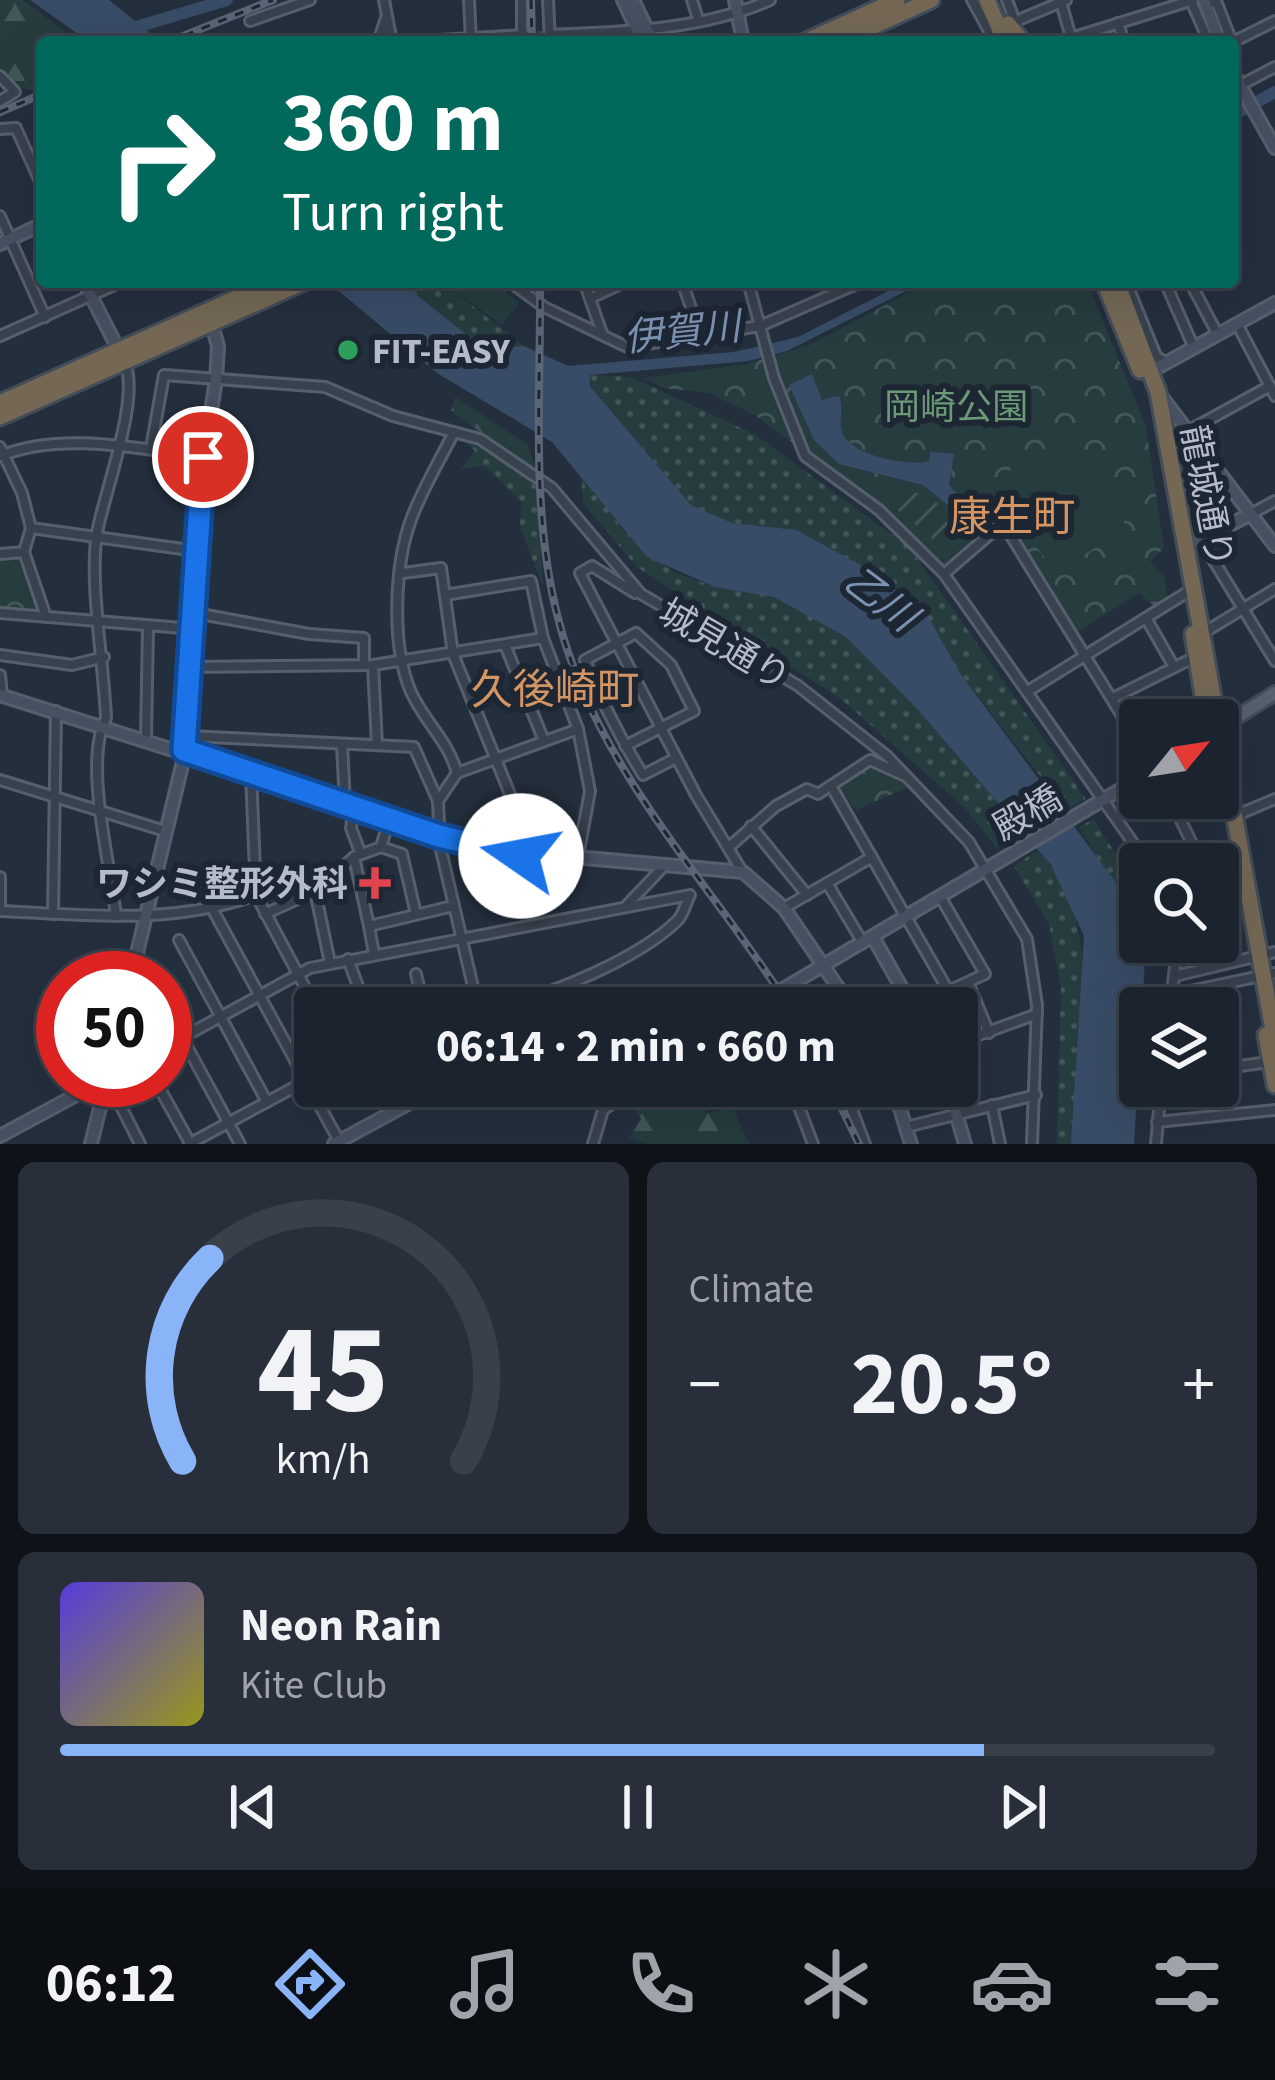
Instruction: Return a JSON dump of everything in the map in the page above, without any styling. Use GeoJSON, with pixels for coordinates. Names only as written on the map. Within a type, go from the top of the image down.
{"type":"FeatureCollection","features":[{"type":"Feature","properties":{"kind":"highway"},"geometry":{"type":"LineString","coordinates":[[852,36],[931,0]]}},
{"type":"Feature","properties":{"kind":"highway"},"geometry":{"type":"LineString","coordinates":[[987,0],[1007,36]]}},
{"type":"Feature","properties":{"kind":"highway"},"geometry":{"type":"LineString","coordinates":[[1003,0],[1007,36]]}},
{"type":"Feature","properties":{"kind":"highway"},"geometry":{"type":"LineString","coordinates":[[817,36],[888,2]]}},
{"type":"Feature","properties":{"kind":"highway"},"geometry":{"type":"LineString","coordinates":[[210,318],[262,288]]}},
{"type":"Feature","properties":{"kind":"highway"},"geometry":{"type":"LineString","coordinates":[[0,403],[288,288]]}},
{"type":"Feature","properties":{"kind":"highway","name":"龍城通り"},"geometry":{"type":"LineString","coordinates":[[1107,288],[1153,370],[1186,592],[1208,699]]}},
{"type":"Feature","properties":{"kind":"highway","name":"龍城通り"},"geometry":{"type":"LineString","coordinates":[[1125,288],[1153,370],[1193,543],[1212,699]]}},
{"type":"Feature","properties":{"kind":"highway"},"geometry":{"type":"LineString","coordinates":[[0,416],[120,355]]}},
{"type":"Feature","properties":{"kind":"highway"},"geometry":{"type":"LineString","coordinates":[[1238,819],[1275,1041]]}},
{"type":"Feature","properties":{"kind":"highway"},"geometry":{"type":"LineString","coordinates":[[1239,896],[1262,955]]}},
{"type":"Feature","properties":{"kind":"highway"},"geometry":{"type":"LineString","coordinates":[[1265,975],[1275,1085]]}},
{"type":"Feature","properties":{"kind":"main road"},"geometry":{"type":"LineString","coordinates":[[1239,712],[1275,693]]}},
{"type":"Feature","properties":{"kind":"street"},"geometry":{"type":"LineString","coordinates":[[250,21],[310,0]]}},
{"type":"Feature","properties":{"kind":"street"},"geometry":{"type":"LineString","coordinates":[[384,0],[391,36]]}},
{"type":"Feature","properties":{"kind":"street"},"geometry":{"type":"LineString","coordinates":[[469,0],[471,36]]}},
{"type":"Feature","properties":{"kind":"street"},"geometry":{"type":"LineString","coordinates":[[522,0],[523,36]]}},
{"type":"Feature","properties":{"kind":"street"},"geometry":{"type":"LineString","coordinates":[[548,0],[550,36]]}},
{"type":"Feature","properties":{"kind":"street"},"geometry":{"type":"LineString","coordinates":[[623,0],[643,34]]}},
{"type":"Feature","properties":{"kind":"street"},"geometry":{"type":"LineString","coordinates":[[633,0],[643,34]]}},
{"type":"Feature","properties":{"kind":"street"},"geometry":{"type":"LineString","coordinates":[[692,0],[698,19]]}},
{"type":"Feature","properties":{"kind":"street"},"geometry":{"type":"LineString","coordinates":[[735,0],[742,36]]}},
{"type":"Feature","properties":{"kind":"street"},"geometry":{"type":"LineString","coordinates":[[643,34],[738,14],[770,0]]}},
{"type":"Feature","properties":{"kind":"street"},"geometry":{"type":"LineString","coordinates":[[972,0],[1007,36],[1064,1],[1071,36]]}},
{"type":"Feature","properties":{"kind":"street"},"geometry":{"type":"LineString","coordinates":[[1083,36],[1198,1],[1216,2],[1230,36]]}},
{"type":"Feature","properties":{"kind":"street"},"geometry":{"type":"LineString","coordinates":[[1198,1],[1217,36]]}},
{"type":"Feature","properties":{"kind":"street"},"geometry":{"type":"LineString","coordinates":[[1198,1],[1207,36]]}},
{"type":"Feature","properties":{"kind":"street"},"geometry":{"type":"LineString","coordinates":[[380,36],[386,16]]}},
{"type":"Feature","properties":{"kind":"street"},"geometry":{"type":"LineString","coordinates":[[1239,39],[1275,21]]}},
{"type":"Feature","properties":{"kind":"street"},"geometry":{"type":"LineString","coordinates":[[1118,23],[1122,36]]}},
{"type":"Feature","properties":{"kind":"street"},"geometry":{"type":"LineString","coordinates":[[1239,88],[1275,68]]}},
{"type":"Feature","properties":{"kind":"street"},"geometry":{"type":"LineString","coordinates":[[0,76],[15,92],[0,101]]}},
{"type":"Feature","properties":{"kind":"street"},"geometry":{"type":"LineString","coordinates":[[1239,91],[1275,148]]}},
{"type":"Feature","properties":{"kind":"street"},"geometry":{"type":"LineString","coordinates":[[1259,123],[1275,115]]}},
{"type":"Feature","properties":{"kind":"street"},"geometry":{"type":"LineString","coordinates":[[0,129],[16,128],[36,173]]}},
{"type":"Feature","properties":{"kind":"street"},"geometry":{"type":"LineString","coordinates":[[0,216],[5,241],[44,317]]}},
{"type":"Feature","properties":{"kind":"street"},"geometry":{"type":"LineString","coordinates":[[5,241],[36,227]]}},
{"type":"Feature","properties":{"kind":"street"},"geometry":{"type":"LineString","coordinates":[[87,288],[130,374],[97,535],[104,657],[101,808],[116,916]]}},
{"type":"Feature","properties":{"kind":"street"},"geometry":{"type":"LineString","coordinates":[[1,334],[108,288]]}},
{"type":"Feature","properties":{"kind":"street"},"geometry":{"type":"LineString","coordinates":[[518,288],[544,307],[627,346],[760,326],[849,288]]}},
{"type":"Feature","properties":{"kind":"street"},"geometry":{"type":"LineString","coordinates":[[586,288],[603,334]]}},
{"type":"Feature","properties":{"kind":"street"},"geometry":{"type":"LineString","coordinates":[[590,298],[612,288]]}},
{"type":"Feature","properties":{"kind":"street"},"geometry":{"type":"LineString","coordinates":[[684,288],[700,336]]}},
{"type":"Feature","properties":{"kind":"street"},"geometry":{"type":"LineString","coordinates":[[750,288],[772,370],[806,456],[879,511],[944,574],[1131,843]]}},
{"type":"Feature","properties":{"kind":"street"},"geometry":{"type":"LineString","coordinates":[[839,288],[841,292]]}},
{"type":"Feature","properties":{"kind":"street"},"geometry":{"type":"LineString","coordinates":[[1168,288],[1194,348]]}},
{"type":"Feature","properties":{"kind":"street"},"geometry":{"type":"LineString","coordinates":[[1193,288],[1218,335]]}},
{"type":"Feature","properties":{"kind":"street"},"geometry":{"type":"LineString","coordinates":[[1153,370],[1275,303]]}},
{"type":"Feature","properties":{"kind":"street"},"geometry":{"type":"LineString","coordinates":[[137,951],[189,736],[203,457],[216,380],[210,318]]}},
{"type":"Feature","properties":{"kind":"street"},"geometry":{"type":"LineString","coordinates":[[1188,431],[1272,391],[1238,324]]}},
{"type":"Feature","properties":{"kind":"street","name":"城見通り"},"geometry":{"type":"LineString","coordinates":[[151,448],[164,375],[325,387],[394,416],[480,439],[552,488],[641,594],[797,685],[910,778],[988,869],[1027,939],[1036,976],[1032,1144]]}},
{"type":"Feature","properties":{"kind":"street"},"geometry":{"type":"LineString","coordinates":[[1158,392],[1275,546]]}},
{"type":"Feature","properties":{"kind":"street"},"geometry":{"type":"LineString","coordinates":[[454,432],[412,518],[403,573],[400,662],[412,695],[450,752],[458,773]]}},
{"type":"Feature","properties":{"kind":"street"},"geometry":{"type":"LineString","coordinates":[[46,617],[24,552],[31,527],[1,452],[117,444],[203,457]]}},
{"type":"Feature","properties":{"kind":"street"},"geometry":{"type":"LineString","coordinates":[[1275,501],[1193,543],[1246,606],[1275,661]]}},
{"type":"Feature","properties":{"kind":"street"},"geometry":{"type":"LineString","coordinates":[[944,574],[1003,523],[1119,710]]}},
{"type":"Feature","properties":{"kind":"street"},"geometry":{"type":"LineString","coordinates":[[31,527],[197,551]]}},
{"type":"Feature","properties":{"kind":"street"},"geometry":{"type":"LineString","coordinates":[[0,554],[24,552]]}},
{"type":"Feature","properties":{"kind":"street"},"geometry":{"type":"LineString","coordinates":[[641,594],[592,566],[580,573],[676,758],[743,872],[784,908],[839,987]]}},
{"type":"Feature","properties":{"kind":"street"},"geometry":{"type":"LineString","coordinates":[[403,573],[441,568],[453,654],[514,805],[521,856]]}},
{"type":"Feature","properties":{"kind":"street"},"geometry":{"type":"LineString","coordinates":[[445,595],[531,580],[543,638],[578,729],[590,791],[578,861]]}},
{"type":"Feature","properties":{"kind":"street"},"geometry":{"type":"LineString","coordinates":[[1204,633],[1275,589]]}},
{"type":"Feature","properties":{"kind":"street"},"geometry":{"type":"LineString","coordinates":[[1028,691],[1186,592]]}},
{"type":"Feature","properties":{"kind":"street"},"geometry":{"type":"LineString","coordinates":[[0,613],[194,629]]}},
{"type":"Feature","properties":{"kind":"street"},"geometry":{"type":"LineString","coordinates":[[195,613],[309,634],[364,638],[376,745]]}},
{"type":"Feature","properties":{"kind":"street"},"geometry":{"type":"LineString","coordinates":[[1146,618],[1174,667]]}},
{"type":"Feature","properties":{"kind":"street"},"geometry":{"type":"LineString","coordinates":[[146,738],[148,627]]}},
{"type":"Feature","properties":{"kind":"street"},"geometry":{"type":"LineString","coordinates":[[625,746],[694,711],[671,665],[636,634],[585,660],[625,746],[643,775],[676,758]]}},
{"type":"Feature","properties":{"kind":"street"},"geometry":{"type":"LineString","coordinates":[[192,668],[368,665],[543,638]]}},
{"type":"Feature","properties":{"kind":"street"},"geometry":{"type":"LineString","coordinates":[[505,645],[544,741]]}},
{"type":"Feature","properties":{"kind":"street"},"geometry":{"type":"LineString","coordinates":[[0,655],[72,664],[104,657]]}},
{"type":"Feature","properties":{"kind":"street"},"geometry":{"type":"LineString","coordinates":[[1112,698],[1197,656]]}},
{"type":"Feature","properties":{"kind":"street"},"geometry":{"type":"LineString","coordinates":[[0,675],[1,695],[184,750],[439,836],[521,856],[743,872]]}},
{"type":"Feature","properties":{"kind":"street"},"geometry":{"type":"LineString","coordinates":[[53,914],[56,710]]}},
{"type":"Feature","properties":{"kind":"street"},"geometry":{"type":"LineString","coordinates":[[438,801],[458,773],[578,729]]}},
{"type":"Feature","properties":{"kind":"street"},"geometry":{"type":"LineString","coordinates":[[189,736],[414,747],[438,801],[439,836],[473,987]]}},
{"type":"Feature","properties":{"kind":"street"},"geometry":{"type":"LineString","coordinates":[[342,744],[351,829],[376,958],[690,895],[680,918],[635,950],[567,987]]}},
{"type":"Feature","properties":{"kind":"street"},"geometry":{"type":"LineString","coordinates":[[729,847],[751,826],[807,789],[818,794],[870,760],[910,778]]}},
{"type":"Feature","properties":{"kind":"street"},"geometry":{"type":"LineString","coordinates":[[251,773],[256,895],[305,987]]}},
{"type":"Feature","properties":{"kind":"street"},"geometry":{"type":"LineString","coordinates":[[0,780],[164,831]]}},
{"type":"Feature","properties":{"kind":"street"},"geometry":{"type":"LineString","coordinates":[[831,785],[947,987]]}},
{"type":"Feature","properties":{"kind":"street","name":"殿橋"},"geometry":{"type":"LineString","coordinates":[[790,986],[1119,791]]}},
{"type":"Feature","properties":{"kind":"street"},"geometry":{"type":"LineString","coordinates":[[1239,814],[1275,800]]}},
{"type":"Feature","properties":{"kind":"street"},"geometry":{"type":"LineString","coordinates":[[381,847],[389,820]]}},
{"type":"Feature","properties":{"kind":"street"},"geometry":{"type":"LineString","coordinates":[[751,826],[806,895]]}},
{"type":"Feature","properties":{"kind":"street"},"geometry":{"type":"LineString","coordinates":[[265,914],[315,891],[357,854],[381,847],[402,854],[416,914]]}},
{"type":"Feature","properties":{"kind":"street"},"geometry":{"type":"LineString","coordinates":[[784,908],[872,856]]}},
{"type":"Feature","properties":{"kind":"street"},"geometry":{"type":"LineString","coordinates":[[626,906],[665,865]]}},
{"type":"Feature","properties":{"kind":"street"},"geometry":{"type":"LineString","coordinates":[[0,877],[0,911],[145,917],[214,912],[256,895]]}},
{"type":"Feature","properties":{"kind":"street"},"geometry":{"type":"LineString","coordinates":[[827,883],[899,987]]}},
{"type":"Feature","properties":{"kind":"street"},"geometry":{"type":"LineString","coordinates":[[315,891],[330,963]]}},
{"type":"Feature","properties":{"kind":"street"},"geometry":{"type":"LineString","coordinates":[[941,898],[985,974],[962,987]]}},
{"type":"Feature","properties":{"kind":"street"},"geometry":{"type":"LineString","coordinates":[[369,926],[453,906]]}},
{"type":"Feature","properties":{"kind":"street"},"geometry":{"type":"LineString","coordinates":[[214,912],[294,1050]]}},
{"type":"Feature","properties":{"kind":"street"},"geometry":{"type":"LineString","coordinates":[[179,940],[267,1102]]}},
{"type":"Feature","properties":{"kind":"street"},"geometry":{"type":"LineString","coordinates":[[192,1032],[298,974],[374,954]]}},
{"type":"Feature","properties":{"kind":"street"},"geometry":{"type":"LineString","coordinates":[[1175,976],[1262,955]]}},
{"type":"Feature","properties":{"kind":"street"},"geometry":{"type":"LineString","coordinates":[[348,959],[358,987]]}},
{"type":"Feature","properties":{"kind":"street"},"geometry":{"type":"LineString","coordinates":[[1173,987],[1176,963]]}},
{"type":"Feature","properties":{"kind":"street"},"geometry":{"type":"LineString","coordinates":[[416,974],[419,987]]}},
{"type":"Feature","properties":{"kind":"street"},"geometry":{"type":"LineString","coordinates":[[1220,987],[1265,975]]}},
{"type":"Feature","properties":{"kind":"street"},"geometry":{"type":"LineString","coordinates":[[969,984],[989,1033]]}},
{"type":"Feature","properties":{"kind":"street"},"geometry":{"type":"LineString","coordinates":[[978,1036],[1036,1014]]}},
{"type":"Feature","properties":{"kind":"street"},"geometry":{"type":"LineString","coordinates":[[192,1056],[240,1144]]}},
{"type":"Feature","properties":{"kind":"street"},"geometry":{"type":"LineString","coordinates":[[1239,1066],[1271,1062]]}},
{"type":"Feature","properties":{"kind":"street"},"geometry":{"type":"LineString","coordinates":[[169,1107],[189,1144],[294,1087]]}},
{"type":"Feature","properties":{"kind":"street"},"geometry":{"type":"LineString","coordinates":[[906,1127],[1036,1095]]}},
{"type":"Feature","properties":{"kind":"street"},"geometry":{"type":"LineString","coordinates":[[992,1105],[1000,1144]]}},
{"type":"Feature","properties":{"kind":"street"},"geometry":{"type":"LineString","coordinates":[[0,1136],[55,1107]]}},
{"type":"Feature","properties":{"kind":"street"},"geometry":{"type":"LineString","coordinates":[[88,1142],[98,1107]]}},
{"type":"Feature","properties":{"kind":"street"},"geometry":{"type":"LineString","coordinates":[[120,1107],[140,1144]]}},
{"type":"Feature","properties":{"kind":"street"},"geometry":{"type":"LineString","coordinates":[[326,1107],[344,1141],[403,1107]]}},
{"type":"Feature","properties":{"kind":"street"},"geometry":{"type":"LineString","coordinates":[[592,1144],[607,1107]]}},
{"type":"Feature","properties":{"kind":"street"},"geometry":{"type":"LineString","coordinates":[[799,1107],[813,1144]]}},
{"type":"Feature","properties":{"kind":"street"},"geometry":{"type":"LineString","coordinates":[[851,1107],[865,1144]]}},
{"type":"Feature","properties":{"kind":"street"},"geometry":{"type":"LineString","coordinates":[[900,1107],[911,1144]]}},
{"type":"Feature","properties":{"kind":"street"},"geometry":{"type":"LineString","coordinates":[[954,1107],[965,1144]]}},
{"type":"Feature","properties":{"kind":"street"},"geometry":{"type":"LineString","coordinates":[[1156,1144],[1159,1107]]}},
{"type":"Feature","properties":{"kind":"street"},"geometry":{"type":"LineString","coordinates":[[1157,1122],[1275,1110]]}},
{"type":"Feature","properties":{"kind":"green space"},"geometry":{"type":"Polygon","coordinates":[[[0,0],[23,0],[71,36],[36,36],[36,90],[24,89],[0,70],[0,0]]]}},
{"type":"Feature","properties":{"kind":"green space"},"geometry":{"type":"Polygon","coordinates":[[[408,288],[450,288],[524,346],[485,349],[408,288]]]}},
{"type":"Feature","properties":{"kind":"green space"},"geometry":{"type":"Polygon","coordinates":[[[450,288],[502,288],[519,303],[502,325],[450,288]]]}},
{"type":"Feature","properties":{"kind":"green space","name":"岡崎公園"},"geometry":{"type":"Polygon","coordinates":[[[917,288],[1089,288],[1146,427],[1164,548],[1150,561],[1164,575],[1167,596],[1154,606],[1139,593],[1077,632],[1006,523],[999,520],[944,569],[886,512],[755,415],[709,393],[664,388],[644,378],[747,364],[810,345],[917,288]]]}},
{"type":"Feature","properties":{"kind":"green space"},"geometry":{"type":"Polygon","coordinates":[[[589,375],[631,377],[756,435],[910,548],[1086,799],[1066,809],[961,675],[929,618],[874,572],[796,531],[732,523],[691,505],[591,386],[589,375]]]}},
{"type":"Feature","properties":{"kind":"green space"},"geometry":{"type":"Polygon","coordinates":[[[455,397],[528,445],[536,471],[451,411],[455,397]]]}},
{"type":"Feature","properties":{"kind":"green space"},"geometry":{"type":"Polygon","coordinates":[[[462,438],[497,454],[536,486],[543,587],[520,526],[521,502],[485,466],[461,469],[475,451],[462,438]]]}},
{"type":"Feature","properties":{"kind":"green space"},"geometry":{"type":"Polygon","coordinates":[[[1044,449],[1102,475],[1120,495],[1124,510],[1124,529],[1056,573],[993,490],[1023,456],[1044,449]]]}},
{"type":"Feature","properties":{"kind":"green space"},"geometry":{"type":"Polygon","coordinates":[[[581,474],[625,532],[673,572],[715,587],[774,596],[846,637],[919,711],[1025,835],[996,847],[964,807],[841,699],[637,567],[583,503],[581,474]]]}},
{"type":"Feature","properties":{"kind":"green space"},"geometry":{"type":"Polygon","coordinates":[[[898,488],[939,504],[971,534],[941,546],[887,501],[898,488]]]}},
{"type":"Feature","properties":{"kind":"green space"},"geometry":{"type":"Polygon","coordinates":[[[22,555],[39,613],[0,609],[0,557],[22,555]]]}},
{"type":"Feature","properties":{"kind":"green space"},"geometry":{"type":"Polygon","coordinates":[[[873,762],[909,787],[856,810],[836,785],[873,762]]]}},
{"type":"Feature","properties":{"kind":"green space"},"geometry":{"type":"Polygon","coordinates":[[[1093,819],[1119,859],[1119,893],[1079,827],[1093,819]]]}},
{"type":"Feature","properties":{"kind":"green space"},"geometry":{"type":"Polygon","coordinates":[[[1038,850],[1060,882],[1082,952],[1083,1029],[1071,1144],[1057,1144],[1061,988],[1049,924],[1014,866],[1038,850]]]}},
{"type":"Feature","properties":{"kind":"green space"},"geometry":{"type":"Polygon","coordinates":[[[634,1107],[704,1107],[707,1113],[733,1108],[749,1144],[647,1144],[629,1138],[641,1119],[634,1107]]]}},
{"type":"Feature","properties":{"kind":"water"},"geometry":{"type":"Polygon","coordinates":[[[30,0],[109,0],[154,36],[81,36],[30,0]]]}},
{"type":"Feature","properties":{"kind":"water","name":"乙川"},"geometry":{"type":"Polygon","coordinates":[[[335,288],[408,288],[485,349],[524,346],[568,366],[734,352],[798,337],[894,288],[912,288],[787,351],[748,361],[590,375],[590,386],[691,505],[732,523],[796,530],[874,572],[929,618],[961,675],[1119,887],[1119,963],[1145,963],[1143,987],[1119,987],[1119,1107],[1136,1107],[1134,1144],[1071,1144],[1084,936],[1051,865],[919,711],[846,637],[774,597],[715,587],[647,557],[552,442],[437,373],[335,288]]]}},
{"type":"Feature","properties":{"kind":"water"},"geometry":{"type":"Polygon","coordinates":[[[812,374],[822,400],[839,396],[843,435],[858,449],[909,462],[929,461],[930,452],[954,454],[949,485],[958,495],[975,494],[980,519],[955,511],[923,485],[839,464],[814,440],[789,385],[812,374]]]}},
{"type":"Feature","properties":{"kind":"waterway"},"geometry":{"type":"LineString","coordinates":[[126,30],[227,0]]}},
{"type":"Feature","properties":{"kind":"waterway","name":"伊賀川"},"geometry":{"type":"LineString","coordinates":[[1239,112],[1275,92]]}},
{"type":"Feature","properties":{"kind":"tunnel"},"geometry":{"type":"LineString","coordinates":[[525,35],[549,35]]}},
{"type":"Feature","properties":{"kind":"railway"},"geometry":{"type":"LineString","coordinates":[[183,36],[273,0]]}},
{"type":"Feature","properties":{"kind":"railway"},"geometry":{"type":"LineString","coordinates":[[531,0],[532,36]]}},
{"type":"Feature","properties":{"kind":"railway"},"geometry":{"type":"LineString","coordinates":[[0,112],[36,97]]}},
{"type":"Feature","properties":{"kind":"railway"},"geometry":{"type":"LineString","coordinates":[[540,288],[540,494],[549,577],[575,672],[627,774],[776,987]]}},
{"type":"Feature","properties":{"kind":"railway"},"geometry":{"type":"LineString","coordinates":[[841,1107],[859,1144]]}},
{"type":"Feature","properties":{"kind":"place","name":"FIT-EASY"},"geometry":{"type":"Point","coordinates":[348,350]}},
{"type":"Feature","properties":{"kind":"place","name":"ワシミ整形外科"},"geometry":{"type":"Point","coordinates":[375,883]}},
{"type":"Feature","properties":{"kind":"district","name":"康生町"},"geometry":{"type":"Point","coordinates":[1012,516]}},
{"type":"Feature","properties":{"kind":"district","name":"久後崎町"},"geometry":{"type":"Point","coordinates":[555,689]}},
{"type":"Feature","properties":{"kind":"route"},"geometry":{"type":"LineString","coordinates":[[203,457],[189,736],[184,750],[439,836],[521,856]]}}]}
